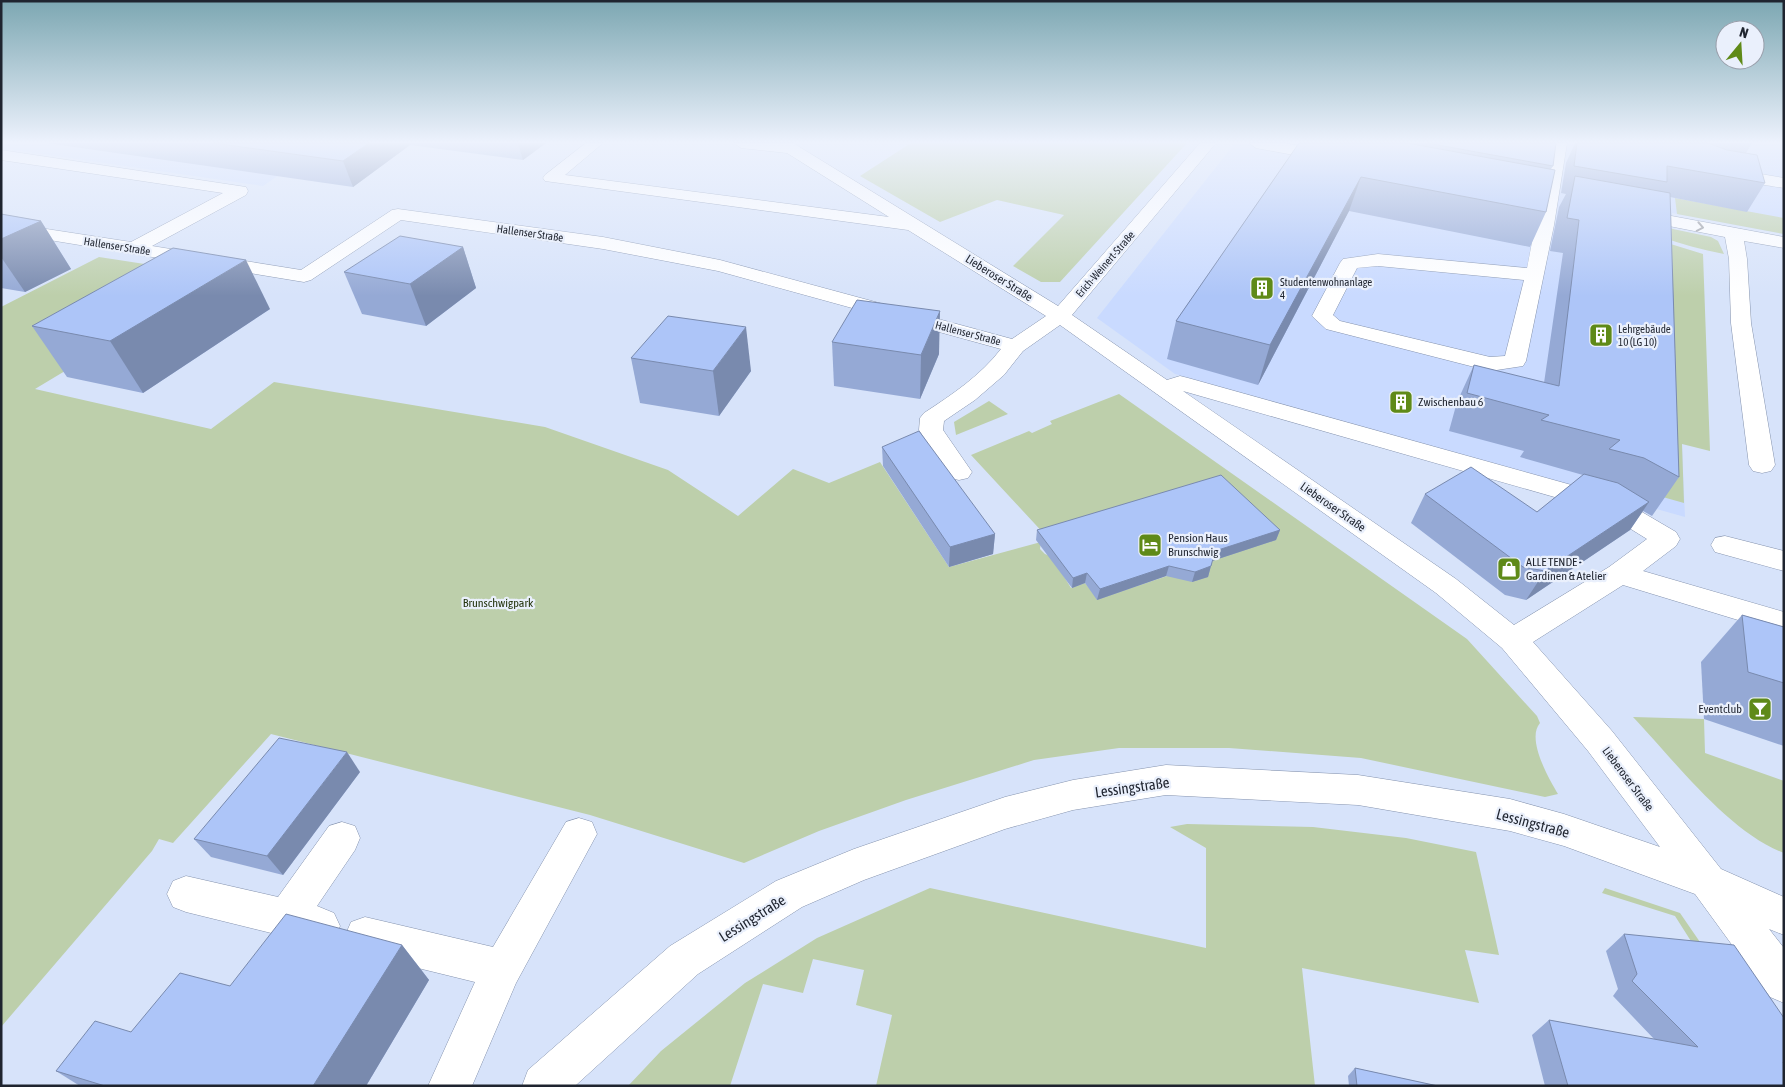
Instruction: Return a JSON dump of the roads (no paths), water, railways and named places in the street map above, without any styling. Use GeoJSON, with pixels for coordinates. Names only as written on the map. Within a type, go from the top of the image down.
{"type":"FeatureCollection","features":[{"type":"Feature","properties":{"kind":"street"},"geometry":{"type":"LineString","coordinates":[[133,249],[235,194]]}},
{"type":"Feature","properties":{"kind":"street"},"geometry":{"type":"LineString","coordinates":[[669,194],[918,227]]}},
{"type":"Feature","properties":{"kind":"street","name":"Lieberoser Straße"},"geometry":{"type":"LineString","coordinates":[[863,194],[1060,316],[1446,586],[1513,640],[1600,741],[1784,983]]}},
{"type":"Feature","properties":{"kind":"street","name":"Erich-Weinert-Straße"},"geometry":{"type":"LineString","coordinates":[[1060,316],[1166,194]]}},
{"type":"Feature","properties":{"kind":"street"},"geometry":{"type":"LineString","coordinates":[[1535,275],[1378,260],[1350,263],[1322,316],[1333,325],[1490,364],[1515,361],[1535,275],[1551,194]]}},
{"type":"Feature","properties":{"kind":"street"},"geometry":{"type":"LineString","coordinates":[[1532,195],[1571,202]]}},
{"type":"Feature","properties":{"kind":"street"},"geometry":{"type":"LineString","coordinates":[[1619,212],[1784,243]]}},
{"type":"Feature","properties":{"kind":"street","name":"Hallenser Straße"},"geometry":{"type":"LineString","coordinates":[[1,227],[304,276],[398,214],[603,243],[720,266],[1015,346],[1060,316]]}},
{"type":"Feature","properties":{"kind":"street"},"geometry":{"type":"LineString","coordinates":[[1734,234],[1738,259],[1741,323],[1762,465]]}},
{"type":"Feature","properties":{"kind":"street"},"geometry":{"type":"LineString","coordinates":[[959,472],[931,430],[932,418],[967,396],[989,377],[1015,346]]}},
{"type":"Feature","properties":{"kind":"street"},"geometry":{"type":"LineString","coordinates":[[1163,389],[1180,383],[1609,504],[1666,539],[1619,574],[1513,640]]}},
{"type":"Feature","properties":{"kind":"street"},"geometry":{"type":"LineString","coordinates":[[1725,545],[1784,561]]}},
{"type":"Feature","properties":{"kind":"street"},"geometry":{"type":"LineString","coordinates":[[1619,574],[1784,623]]}},
{"type":"Feature","properties":{"kind":"street","name":"Lessingstraße"},"geometry":{"type":"LineString","coordinates":[[544,1086],[684,960],[789,894],[854,866],[1005,813],[1073,795],[1166,780],[1358,790],[1510,815],[1564,830],[1708,881],[1784,916]]}},
{"type":"Feature","properties":{"kind":"street"},"geometry":{"type":"LineString","coordinates":[[450,1086],[502,969],[579,834]]}},
{"type":"Feature","properties":{"kind":"street"},"geometry":{"type":"LineString","coordinates":[[287,918],[342,838]]}},
{"type":"Feature","properties":{"kind":"street"},"geometry":{"type":"LineString","coordinates":[[186,894],[502,969]]}},
{"type":"Feature","properties":{"kind":"place","name":"Studentenwohnanlage 4"},"geometry":{"type":"Point","coordinates":[1262,288]}},
{"type":"Feature","properties":{"kind":"place","name":"Lehrgebäude 10 (LG 10)"},"geometry":{"type":"Point","coordinates":[1601,335]}},
{"type":"Feature","properties":{"kind":"place","name":"Zwischenbau 6"},"geometry":{"type":"Point","coordinates":[1401,402]}},
{"type":"Feature","properties":{"kind":"place","name":"Pension Haus Brunschwig"},"geometry":{"type":"Point","coordinates":[1150,545]}},
{"type":"Feature","properties":{"kind":"place","name":"ALLE TENDE - Gardinen & Atelier"},"geometry":{"type":"Point","coordinates":[1509,569]}},
{"type":"Feature","properties":{"kind":"place","name":"Eventclub"},"geometry":{"type":"Point","coordinates":[1760,709]}},
{"type":"Feature","properties":{"kind":"park label","name":"Brunschwigpark"},"geometry":{"type":"Point","coordinates":[498,603]}}]}
